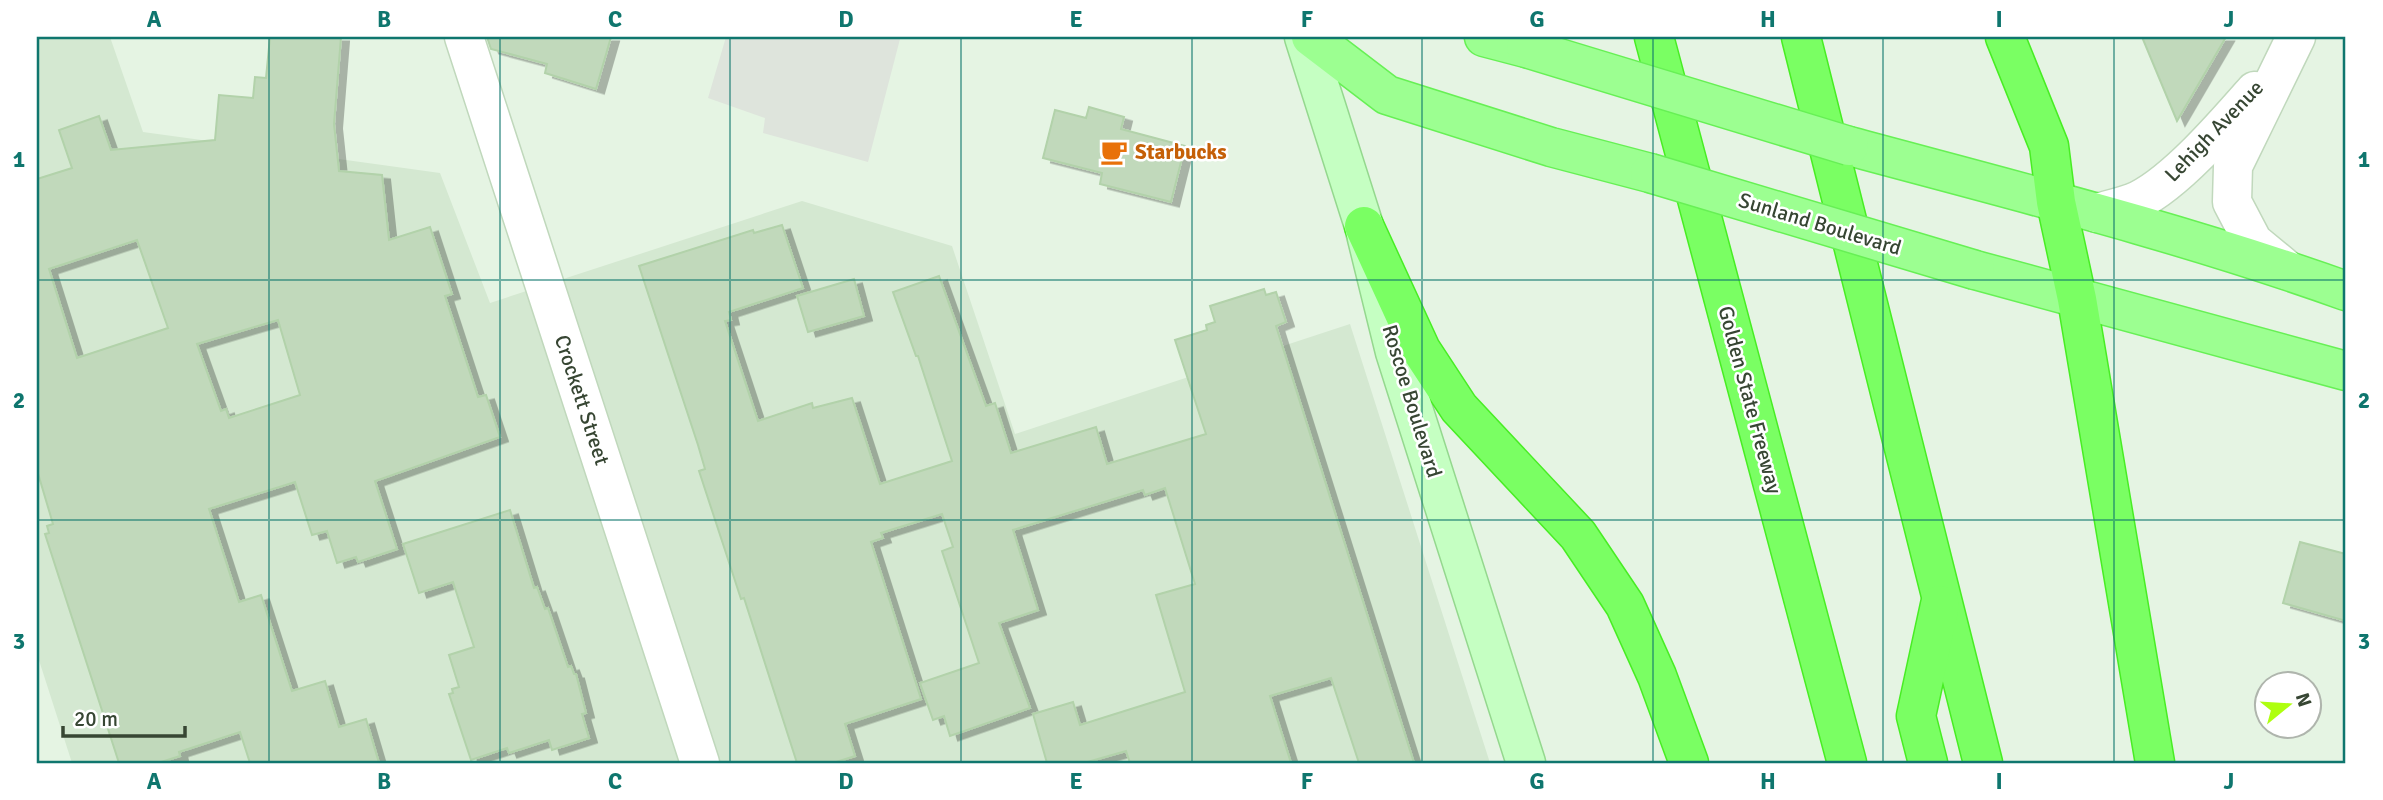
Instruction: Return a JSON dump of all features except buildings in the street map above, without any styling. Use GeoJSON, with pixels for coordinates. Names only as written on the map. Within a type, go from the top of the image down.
{"type":"FeatureCollection","features":[{"type":"Feature","properties":{"kind":"highway","name":"Golden State Freeway"},"geometry":{"type":"LineString","coordinates":[[1654,37],[1847,763]]}},
{"type":"Feature","properties":{"kind":"highway"},"geometry":{"type":"LineString","coordinates":[[1801,37],[1983,763]]}},
{"type":"Feature","properties":{"kind":"highway"},"geometry":{"type":"LineString","coordinates":[[2005,37],[2049,146],[2056,202],[2077,299],[2155,763]]}},
{"type":"Feature","properties":{"kind":"highway"},"geometry":{"type":"LineString","coordinates":[[1364,226],[1421,350],[1459,408],[1578,535],[1625,606],[1657,676],[1689,763]]}},
{"type":"Feature","properties":{"kind":"highway"},"geometry":{"type":"LineString","coordinates":[[1928,763],[1916,716],[1941,596]]}},
{"type":"Feature","properties":{"kind":"main road","name":"Roscoe Boulevard"},"geometry":{"type":"LineString","coordinates":[[1304,37],[1364,226],[1395,352],[1526,763]]}},
{"type":"Feature","properties":{"kind":"main road","name":"Sunland Boulevard"},"geometry":{"type":"LineString","coordinates":[[1311,37],[1387,94],[1551,147],[1650,173],[2077,299],[2346,371]]}},
{"type":"Feature","properties":{"kind":"main road"},"geometry":{"type":"LineString","coordinates":[[1484,37],[1849,146],[2097,213],[2287,270],[2346,291]]}},
{"type":"Feature","properties":{"kind":"street","name":"Crockett Street"},"geometry":{"type":"LineString","coordinates":[[464,37],[700,763]]}},
{"type":"Feature","properties":{"kind":"street","name":"Lehigh Avenue"},"geometry":{"type":"LineString","coordinates":[[2097,213],[2139,200],[2168,180],[2227,124],[2291,46]]}},
{"type":"Feature","properties":{"kind":"street","name":"Lehigh Avenue"},"geometry":{"type":"LineString","coordinates":[[2287,270],[2253,242],[2232,202],[2233,166],[2291,46]]}},
{"type":"Feature","properties":{"kind":"shaded area"},"geometry":{"type":"Polygon","coordinates":[[[37,37],[110,37],[143,132],[440,173],[490,303],[802,201],[952,246],[1015,434],[1350,324],[1490,763],[72,763],[37,654],[37,37]]]}},
{"type":"Feature","properties":{"kind":"shaded area"},"geometry":{"type":"Polygon","coordinates":[[[726,37],[900,39],[868,162],[763,133],[765,118],[708,98],[726,37]]]}},
{"type":"Feature","properties":{"kind":"place","name":"Starbucks"},"geometry":{"type":"Point","coordinates":[1114,152]}}]}
